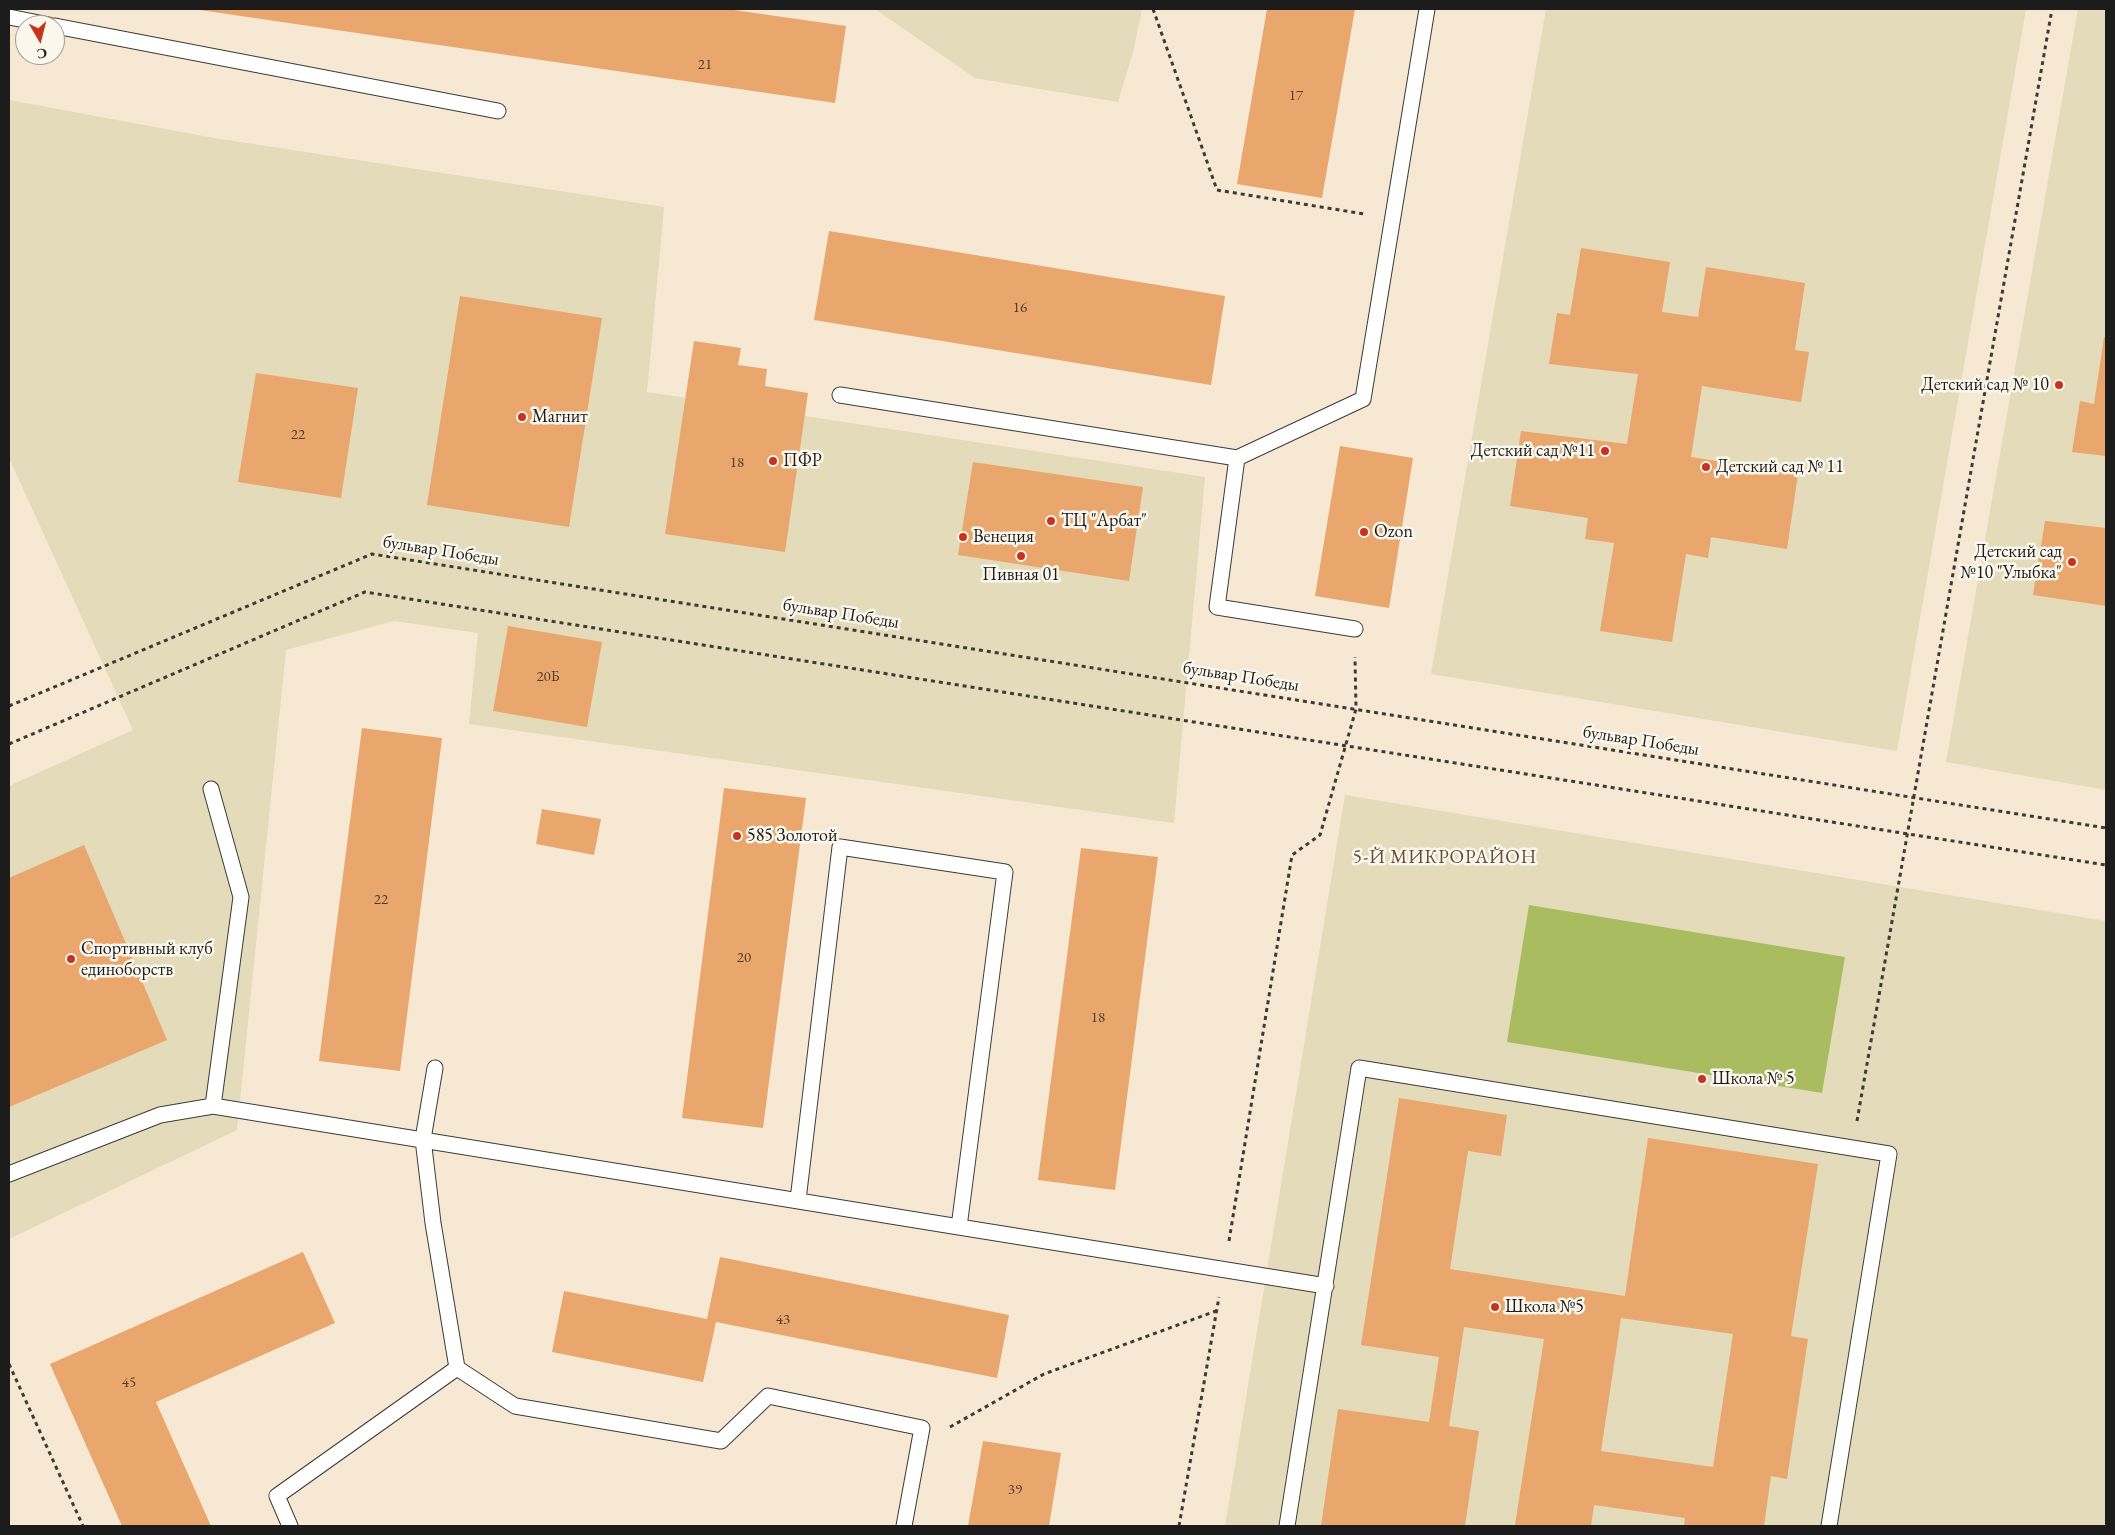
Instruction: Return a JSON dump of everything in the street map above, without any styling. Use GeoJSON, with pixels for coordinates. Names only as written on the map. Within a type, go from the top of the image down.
{"type":"FeatureCollection","features":[{"type":"Feature","properties":{"kind":"lane"},"geometry":{"type":"LineString","coordinates":[[840,395],[1237,458],[1363,400],[1427,9]]}},
{"type":"Feature","properties":{"kind":"lane"},"geometry":{"type":"LineString","coordinates":[[65,28],[498,111]]}},
{"type":"Feature","properties":{"kind":"lane"},"geometry":{"type":"LineString","coordinates":[[1237,458],[1217,607],[1355,629]]}},
{"type":"Feature","properties":{"kind":"lane"},"geometry":{"type":"LineString","coordinates":[[211,789],[241,897],[213,1106]]}},
{"type":"Feature","properties":{"kind":"lane"},"geometry":{"type":"LineString","coordinates":[[798,1200],[840,847],[1005,872],[959,1227]]}},
{"type":"Feature","properties":{"kind":"lane"},"geometry":{"type":"LineString","coordinates":[[435,1068],[423,1138],[433,1223],[457,1368],[515,1406],[721,1441],[768,1396],[922,1428],[904,1526]]}},
{"type":"Feature","properties":{"kind":"lane"},"geometry":{"type":"LineString","coordinates":[[1287,1526],[1359,1068],[1889,1154],[1829,1526]]}},
{"type":"Feature","properties":{"kind":"lane"},"geometry":{"type":"LineString","coordinates":[[9,1174],[160,1115],[213,1106],[423,1138],[1326,1286]]}},
{"type":"Feature","properties":{"kind":"lane"},"geometry":{"type":"LineString","coordinates":[[290,1526],[277,1496],[457,1368]]}},
{"type":"Feature","properties":{"kind":"path"},"geometry":{"type":"LineString","coordinates":[[1153,9],[1217,190],[1392,219]]}},
{"type":"Feature","properties":{"kind":"path"},"geometry":{"type":"LineString","coordinates":[[1852,1148],[1912,797],[2052,9]]}},
{"type":"Feature","properties":{"kind":"path","name":"бульвар Победы"},"geometry":{"type":"LineString","coordinates":[[9,706],[372,554],[2106,828]]}},
{"type":"Feature","properties":{"kind":"path"},"geometry":{"type":"LineString","coordinates":[[9,744],[365,592],[2106,865]]}},
{"type":"Feature","properties":{"kind":"path"},"geometry":{"type":"LineString","coordinates":[[1179,1526],[1224,1270],[1292,855],[1320,835],[1346,746],[1356,709],[1355,629]]}},
{"type":"Feature","properties":{"kind":"path"},"geometry":{"type":"LineString","coordinates":[[919,1444],[1044,1374],[1216,1311]]}},
{"type":"Feature","properties":{"kind":"path"},"geometry":{"type":"LineString","coordinates":[[9,1364],[83,1526]]}},
{"type":"Feature","properties":{"kind":"shaded area"},"geometry":{"type":"Polygon","coordinates":[[[875,9],[1142,9],[1134,48],[1118,102],[975,78],[875,9]]]}},
{"type":"Feature","properties":{"kind":"shaded area","name":"Детский сад № 11"},"geometry":{"type":"Polygon","coordinates":[[[1546,9],[2026,9],[1897,751],[1431,674],[1546,9]]]}},
{"type":"Feature","properties":{"kind":"shaded area","name":"Детский сад № 10"},"geometry":{"type":"Polygon","coordinates":[[[2078,9],[2106,9],[2106,790],[1946,762],[2078,9]]]}},
{"type":"Feature","properties":{"kind":"shaded area"},"geometry":{"type":"Polygon","coordinates":[[[9,100],[214,138],[664,207],[647,392],[1205,477],[1174,823],[469,724],[478,633],[394,621],[286,650],[237,1130],[9,1239],[9,786],[133,730],[9,458],[9,100]]]}},
{"type":"Feature","properties":{"kind":"shaded area","name":"Школа № 5"},"geometry":{"type":"Polygon","coordinates":[[[1345,795],[2106,921],[2106,1526],[1225,1526],[1345,795]]]}},
{"type":"Feature","properties":{"kind":"green space"},"geometry":{"type":"Polygon","coordinates":[[[1529,905],[1845,957],[1822,1093],[1507,1042],[1529,905]]]}},
{"type":"Feature","properties":{"kind":"building"},"geometry":{"type":"Polygon","coordinates":[[[193,9],[727,9],[846,26],[835,103],[193,9]]]}},
{"type":"Feature","properties":{"kind":"building"},"geometry":{"type":"Polygon","coordinates":[[[1267,9],[1355,9],[1322,198],[1237,184],[1267,9]]]}},
{"type":"Feature","properties":{"kind":"building"},"geometry":{"type":"Polygon","coordinates":[[[829,231],[1225,296],[1211,385],[814,320],[829,231]]]}},
{"type":"Feature","properties":{"kind":"building","name":"Детский сад №11"},"geometry":{"type":"Polygon","coordinates":[[[1581,248],[1670,262],[1662,312],[1698,317],[1706,267],[1805,283],[1795,350],[1809,352],[1801,402],[1702,386],[1691,457],[1798,474],[1787,549],[1711,537],[1708,558],[1686,554],[1672,642],[1600,631],[1614,543],[1585,539],[1588,518],[1510,506],[1521,431],[1627,444],[1638,374],[1549,364],[1557,313],[1570,315],[1581,248]]]}},
{"type":"Feature","properties":{"kind":"building"},"geometry":{"type":"Polygon","coordinates":[[[460,296],[602,318],[569,527],[427,505],[460,296]]]}},
{"type":"Feature","properties":{"kind":"building"},"geometry":{"type":"Polygon","coordinates":[[[2104,337],[2106,337],[2106,456],[2072,452],[2080,401],[2094,404],[2104,337]]]}},
{"type":"Feature","properties":{"kind":"building"},"geometry":{"type":"Polygon","coordinates":[[[694,341],[741,348],[738,365],[767,369],[765,386],[808,393],[785,552],[665,534],[694,341]]]}},
{"type":"Feature","properties":{"kind":"building"},"geometry":{"type":"Polygon","coordinates":[[[256,373],[358,388],[341,498],[238,482],[256,373]]]}},
{"type":"Feature","properties":{"kind":"building"},"geometry":{"type":"Polygon","coordinates":[[[1340,446],[1413,458],[1389,608],[1315,596],[1340,446]]]}},
{"type":"Feature","properties":{"kind":"building","name":"ТЦ \"Арбат\""},"geometry":{"type":"Polygon","coordinates":[[[973,462],[1143,487],[1129,581],[958,555],[973,462]]]}},
{"type":"Feature","properties":{"kind":"building","name":"Детский сад №10 \"Улыбка\""},"geometry":{"type":"Polygon","coordinates":[[[2045,521],[2106,528],[2106,606],[2033,595],[2045,521]]]}},
{"type":"Feature","properties":{"kind":"building"},"geometry":{"type":"Polygon","coordinates":[[[508,626],[602,642],[587,727],[493,711],[508,626]]]}},
{"type":"Feature","properties":{"kind":"building"},"geometry":{"type":"Polygon","coordinates":[[[362,728],[442,738],[400,1071],[319,1061],[362,728]]]}},
{"type":"Feature","properties":{"kind":"building"},"geometry":{"type":"Polygon","coordinates":[[[724,788],[806,798],[763,1128],[682,1118],[724,788]]]}},
{"type":"Feature","properties":{"kind":"building"},"geometry":{"type":"Polygon","coordinates":[[[542,809],[601,819],[594,855],[536,844],[542,809]]]}},
{"type":"Feature","properties":{"kind":"building","name":"Спортивный клуб единоборств"},"geometry":{"type":"Polygon","coordinates":[[[84,845],[167,1040],[9,1107],[9,878],[84,845]]]}},
{"type":"Feature","properties":{"kind":"building"},"geometry":{"type":"Polygon","coordinates":[[[1081,848],[1158,857],[1115,1190],[1038,1180],[1081,848]]]}},
{"type":"Feature","properties":{"kind":"building"},"geometry":{"type":"Polygon","coordinates":[[[1399,1098],[1507,1115],[1501,1156],[1468,1151],[1450,1269],[1625,1296],[1648,1138],[1818,1164],[1791,1336],[1808,1339],[1787,1479],[1771,1476],[1764,1526],[1684,1526],[1685,1518],[1594,1505],[1591,1526],[1515,1525],[1544,1339],[1464,1327],[1449,1426],[1479,1431],[1465,1526],[1321,1526],[1338,1409],[1429,1422],[1439,1357],[1361,1345],[1399,1098]],[[1621,1318],[1601,1451],[1713,1467],[1733,1334],[1621,1318]]]}},
{"type":"Feature","properties":{"kind":"building"},"geometry":{"type":"Polygon","coordinates":[[[303,1252],[335,1323],[156,1402],[211,1526],[122,1526],[50,1364],[303,1252]]]}},
{"type":"Feature","properties":{"kind":"building"},"geometry":{"type":"Polygon","coordinates":[[[720,1257],[1009,1315],[997,1378],[716,1322],[703,1382],[552,1352],[564,1291],[707,1319],[720,1257]]]}},
{"type":"Feature","properties":{"kind":"building"},"geometry":{"type":"Polygon","coordinates":[[[983,1441],[1061,1453],[1049,1526],[968,1526],[983,1441]]]}},
{"type":"Feature","properties":{"kind":"place","name":"Детский сад № 10"},"geometry":{"type":"Point","coordinates":[2059,385]}},
{"type":"Feature","properties":{"kind":"place","name":"Магнит"},"geometry":{"type":"Point","coordinates":[522,417]}},
{"type":"Feature","properties":{"kind":"place","name":"Детский сад №11"},"geometry":{"type":"Point","coordinates":[1605,451]}},
{"type":"Feature","properties":{"kind":"place","name":"ПФР"},"geometry":{"type":"Point","coordinates":[773,461]}},
{"type":"Feature","properties":{"kind":"place","name":"Детский сад № 11"},"geometry":{"type":"Point","coordinates":[1706,467]}},
{"type":"Feature","properties":{"kind":"place","name":"ТЦ \"Арбат\""},"geometry":{"type":"Point","coordinates":[1051,521]}},
{"type":"Feature","properties":{"kind":"place","name":"Ozon"},"geometry":{"type":"Point","coordinates":[1364,532]}},
{"type":"Feature","properties":{"kind":"place","name":"Венеция"},"geometry":{"type":"Point","coordinates":[963,537]}},
{"type":"Feature","properties":{"kind":"place","name":"Пивная 01"},"geometry":{"type":"Point","coordinates":[1021,556]}},
{"type":"Feature","properties":{"kind":"place","name":"Детский сад №10 \"Улыбка\""},"geometry":{"type":"Point","coordinates":[2072,562]}},
{"type":"Feature","properties":{"kind":"place","name":"585 Золотой"},"geometry":{"type":"Point","coordinates":[737,836]}},
{"type":"Feature","properties":{"kind":"place","name":"Спортивный клуб единоборств"},"geometry":{"type":"Point","coordinates":[71,959]}},
{"type":"Feature","properties":{"kind":"place","name":"Школа № 5"},"geometry":{"type":"Point","coordinates":[1702,1079]}},
{"type":"Feature","properties":{"kind":"place","name":"Школа №5"},"geometry":{"type":"Point","coordinates":[1495,1307]}},
{"type":"Feature","properties":{"kind":"district","name":"5-Й МИКРОРАЙОН"},"geometry":{"type":"Point","coordinates":[1445,858]}}]}
